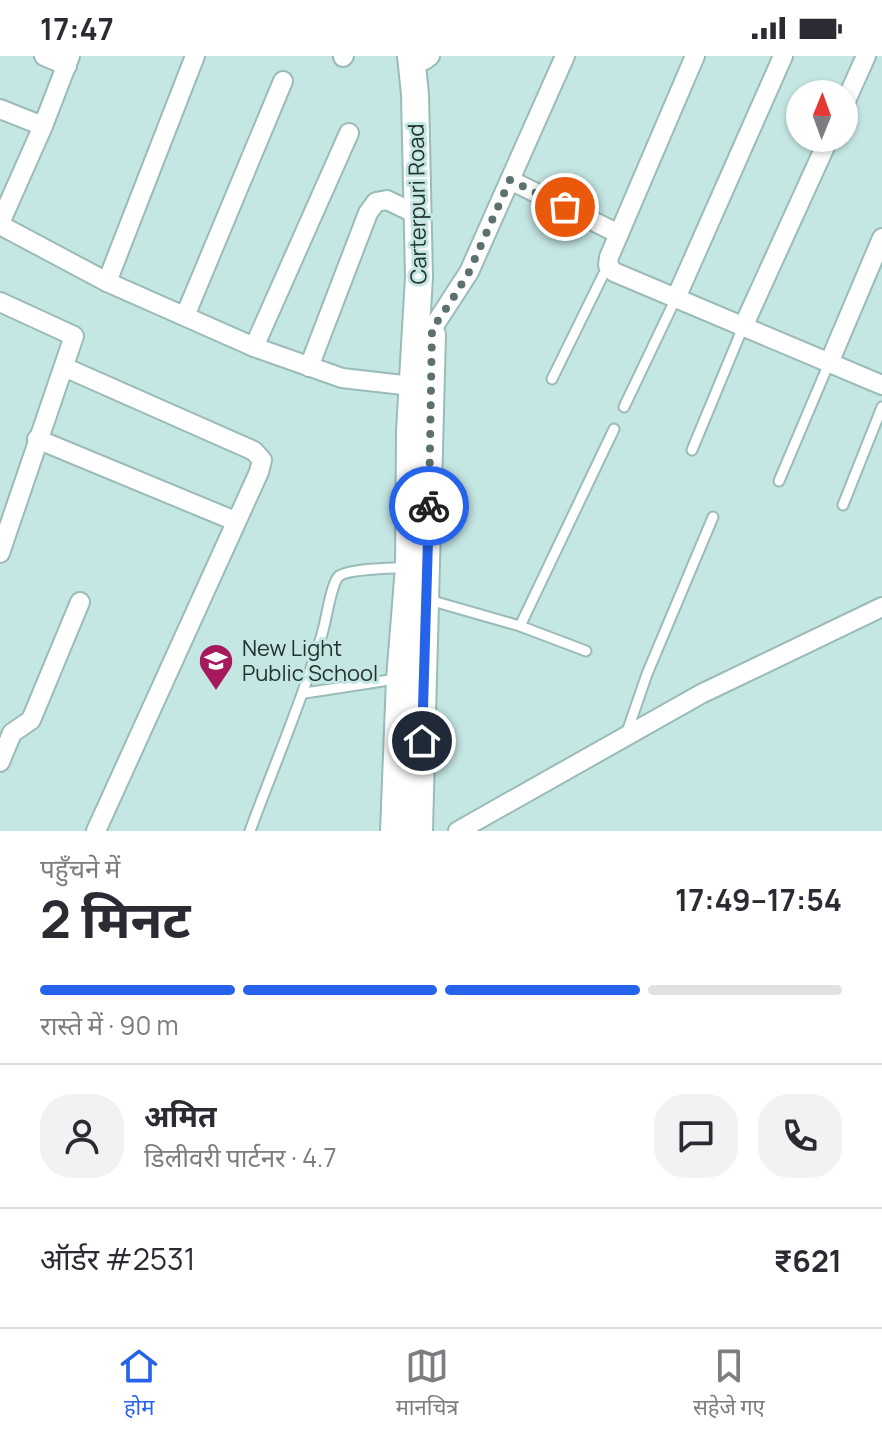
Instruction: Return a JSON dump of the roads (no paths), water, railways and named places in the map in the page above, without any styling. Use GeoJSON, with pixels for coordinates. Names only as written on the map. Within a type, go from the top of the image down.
{"type":"FeatureCollection","features":[{"type":"Feature","properties":{"kind":"main road","name":"Carterpuri Road"},"geometry":{"type":"LineString","coordinates":[[394,831],[400,679],[409,567],[412,386],[419,277],[415,94],[423,57]]}},
{"type":"Feature","properties":{"kind":"main road","name":"Carterpuri Road"},"geometry":{"type":"LineString","coordinates":[[419,831],[432,329],[430,147],[423,57]]}},
{"type":"Feature","properties":{"kind":"street"},"geometry":{"type":"LineString","coordinates":[[44,56],[69,61],[0,224],[107,282],[254,347],[342,378],[412,386]]}},
{"type":"Feature","properties":{"kind":"street"},"geometry":{"type":"LineString","coordinates":[[107,282],[195,56]]}},
{"type":"Feature","properties":{"kind":"street"},"geometry":{"type":"LineString","coordinates":[[432,329],[469,272],[565,56]]}},
{"type":"Feature","properties":{"kind":"street"},"geometry":{"type":"LineString","coordinates":[[695,56],[608,265],[614,272],[882,385]]}},
{"type":"Feature","properties":{"kind":"street"},"geometry":{"type":"LineString","coordinates":[[676,298],[783,56]]}},
{"type":"Feature","properties":{"kind":"street"},"geometry":{"type":"LineString","coordinates":[[855,80],[866,56]]}},
{"type":"Feature","properties":{"kind":"street"},"geometry":{"type":"LineString","coordinates":[[185,316],[283,81]]}},
{"type":"Feature","properties":{"kind":"street"},"geometry":{"type":"LineString","coordinates":[[0,109],[43,126]]}},
{"type":"Feature","properties":{"kind":"street"},"geometry":{"type":"LineString","coordinates":[[254,347],[349,133]]}},
{"type":"Feature","properties":{"kind":"street"},"geometry":{"type":"LineString","coordinates":[[743,327],[823,152]]}},
{"type":"Feature","properties":{"kind":"street"},"geometry":{"type":"LineString","coordinates":[[510,180],[619,234]]}},
{"type":"Feature","properties":{"kind":"street"},"geometry":{"type":"LineString","coordinates":[[309,367],[368,213],[376,202],[387,200],[418,215]]}},
{"type":"Feature","properties":{"kind":"street"},"geometry":{"type":"LineString","coordinates":[[829,363],[882,238]]}},
{"type":"Feature","properties":{"kind":"street"},"geometry":{"type":"LineString","coordinates":[[0,302],[74,336],[0,553]]}},
{"type":"Feature","properties":{"kind":"street"},"geometry":{"type":"LineString","coordinates":[[64,367],[254,451],[262,460],[96,831]]}},
{"type":"Feature","properties":{"kind":"street"},"geometry":{"type":"LineString","coordinates":[[37,439],[235,521]]}},
{"type":"Feature","properties":{"kind":"street"},"geometry":{"type":"LineString","coordinates":[[0,762],[12,733],[31,720],[80,602]]}},
{"type":"Feature","properties":{"kind":"street"},"geometry":{"type":"LineString","coordinates":[[458,831],[701,694],[882,607]]}},
{"type":"Feature","properties":{"kind":"lane"},"geometry":{"type":"LineString","coordinates":[[552,379],[608,265]]}},
{"type":"Feature","properties":{"kind":"lane"},"geometry":{"type":"LineString","coordinates":[[624,407],[676,298]]}},
{"type":"Feature","properties":{"kind":"lane"},"geometry":{"type":"LineString","coordinates":[[692,450],[743,327]]}},
{"type":"Feature","properties":{"kind":"lane"},"geometry":{"type":"LineString","coordinates":[[779,481],[829,363]]}},
{"type":"Feature","properties":{"kind":"lane"},"geometry":{"type":"LineString","coordinates":[[843,505],[882,407]]}},
{"type":"Feature","properties":{"kind":"lane"},"geometry":{"type":"LineString","coordinates":[[520,626],[614,429]]}},
{"type":"Feature","properties":{"kind":"lane"},"geometry":{"type":"LineString","coordinates":[[625,737],[647,674],[713,517]]}},
{"type":"Feature","properties":{"kind":"lane"},"geometry":{"type":"LineString","coordinates":[[250,831],[305,693],[328,615],[334,582],[341,574],[409,567]]}},
{"type":"Feature","properties":{"kind":"lane"},"geometry":{"type":"LineString","coordinates":[[426,600],[520,626],[586,651]]}},
{"type":"Feature","properties":{"kind":"lane"},"geometry":{"type":"LineString","coordinates":[[305,693],[400,679]]}},
{"type":"Feature","properties":{"kind":"place","name":"New Light Public School"},"geometry":{"type":"Point","coordinates":[216,692]}}]}
